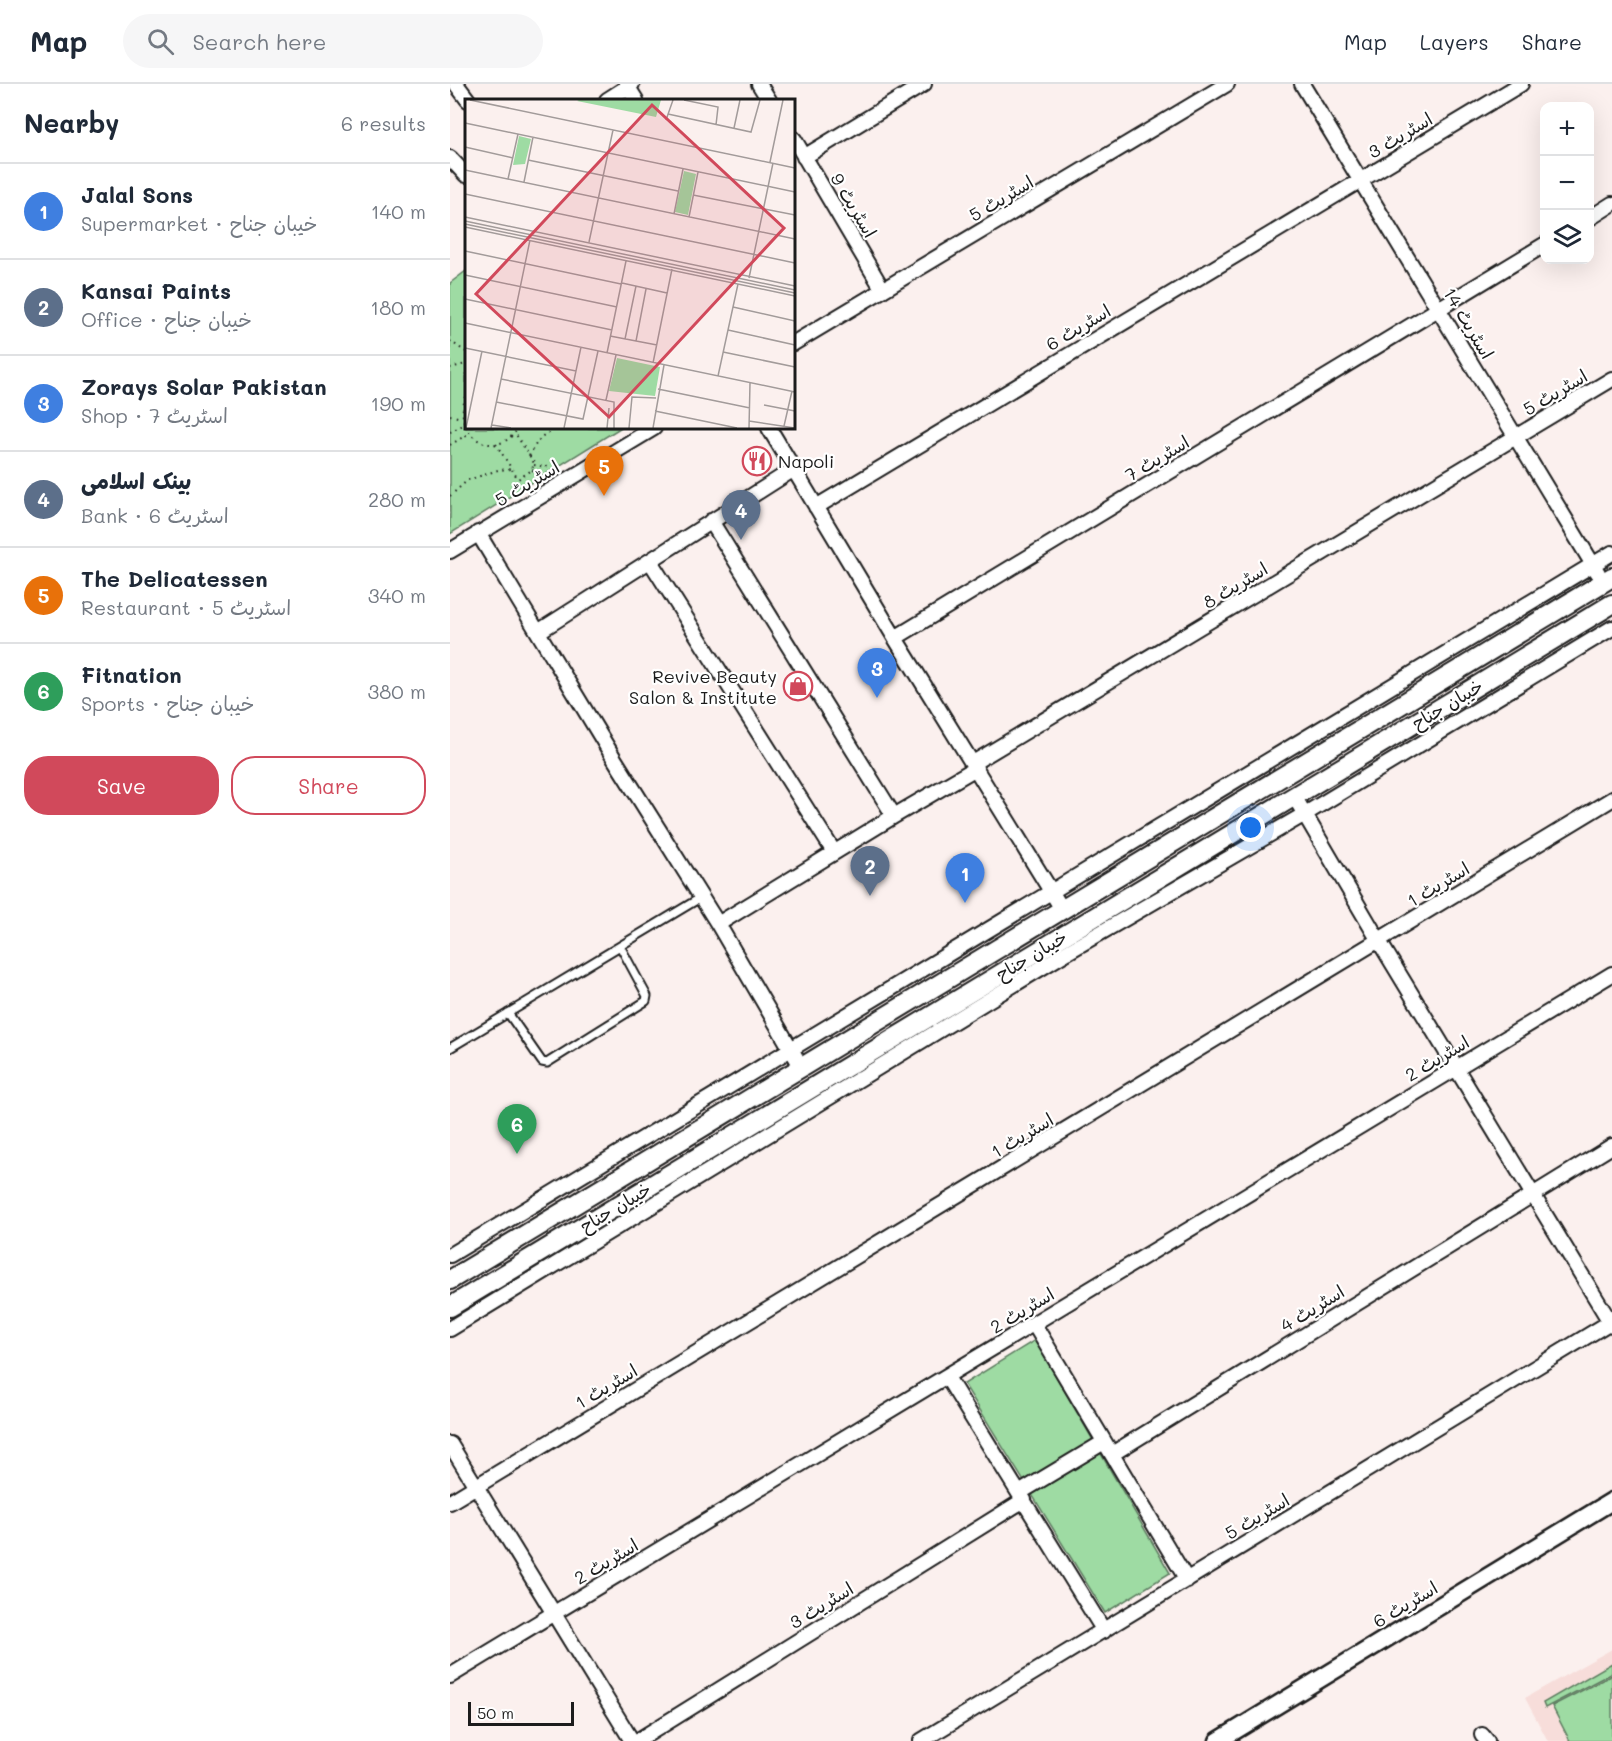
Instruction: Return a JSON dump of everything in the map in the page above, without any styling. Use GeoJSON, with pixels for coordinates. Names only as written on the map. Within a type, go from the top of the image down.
{"type":"FeatureCollection","features":[{"type":"Feature","properties":{"kind":"main road","name":"خیبان جناح"},"geometry":{"type":"LineString","coordinates":[[450,1281],[1608,580]]}},
{"type":"Feature","properties":{"kind":"main road","name":"خیبان جناح"},"geometry":{"type":"LineString","coordinates":[[450,1307],[1612,604]]}},
{"type":"Feature","properties":{"kind":"street"},"geometry":{"type":"LineString","coordinates":[[456,84],[467,99]]}},
{"type":"Feature","properties":{"kind":"street"},"geometry":{"type":"LineString","coordinates":[[759,84],[768,99]]}},
{"type":"Feature","properties":{"kind":"street"},"geometry":{"type":"LineString","coordinates":[[804,157],[924,84]]}},
{"type":"Feature","properties":{"kind":"street","name":"اسٹریٹ 5"},"geometry":{"type":"LineString","coordinates":[[795,342],[1227,84]]}},
{"type":"Feature","properties":{"kind":"street","name":"اسٹریٹ 14"},"geometry":{"type":"LineString","coordinates":[[1302,84],[1593,564],[1608,580]]}},
{"type":"Feature","properties":{"kind":"street","name":"اسٹریٹ 3"},"geometry":{"type":"LineString","coordinates":[[1360,181],[1521,84]]}},
{"type":"Feature","properties":{"kind":"street"},"geometry":{"type":"LineString","coordinates":[[608,99],[629,85],[636,99]]}},
{"type":"Feature","properties":{"kind":"street","name":"اسٹریٹ 9"},"geometry":{"type":"LineString","coordinates":[[795,141],[883,290]]}},
{"type":"Feature","properties":{"kind":"street"},"geometry":{"type":"LineString","coordinates":[[450,158],[465,174]]}},
{"type":"Feature","properties":{"kind":"street","name":"اسٹریٹ 6"},"geometry":{"type":"LineString","coordinates":[[816,507],[1360,181]]}},
{"type":"Feature","properties":{"kind":"street"},"geometry":{"type":"LineString","coordinates":[[1594,215],[1612,204]]}},
{"type":"Feature","properties":{"kind":"street"},"geometry":{"type":"LineString","coordinates":[[1439,308],[1540,248]]}},
{"type":"Feature","properties":{"kind":"street","name":"اسٹریٹ 7"},"geometry":{"type":"LineString","coordinates":[[895,638],[1439,308]]}},
{"type":"Feature","properties":{"kind":"street","name":"اسٹریٹ 5"},"geometry":{"type":"LineString","coordinates":[[1516,437],[1612,379]]}},
{"type":"Feature","properties":{"kind":"street","name":"اسٹریٹ 5"},"geometry":{"type":"LineString","coordinates":[[450,551],[652,429]]}},
{"type":"Feature","properties":{"kind":"street"},"geometry":{"type":"LineString","coordinates":[[770,429],[1062,909]]}},
{"type":"Feature","properties":{"kind":"street","name":"اسٹریٹ 8"},"geometry":{"type":"LineString","coordinates":[[717,924],[1516,437]]}},
{"type":"Feature","properties":{"kind":"street"},"geometry":{"type":"LineString","coordinates":[[538,632],[794,470]]}},
{"type":"Feature","properties":{"kind":"street"},"geometry":{"type":"LineString","coordinates":[[711,521],[894,816]]}},
{"type":"Feature","properties":{"kind":"street"},"geometry":{"type":"LineString","coordinates":[[478,533],[717,924],[802,1068]]}},
{"type":"Feature","properties":{"kind":"street"},"geometry":{"type":"LineString","coordinates":[[450,1255],[1612,553]]}},
{"type":"Feature","properties":{"kind":"street"},"geometry":{"type":"LineString","coordinates":[[650,561],[834,852]]}},
{"type":"Feature","properties":{"kind":"street"},"geometry":{"type":"LineString","coordinates":[[450,1329],[1064,954],[1305,814],[1612,628]]}},
{"type":"Feature","properties":{"kind":"street"},"geometry":{"type":"LineString","coordinates":[[1294,796],[1379,941],[1611,1323]]}},
{"type":"Feature","properties":{"kind":"street","name":"اسٹریٹ 1"},"geometry":{"type":"LineString","coordinates":[[450,1502],[1612,799]]}},
{"type":"Feature","properties":{"kind":"street","name":"اسٹریٹ 2"},"geometry":{"type":"LineString","coordinates":[[450,1676],[1612,974]]}},
{"type":"Feature","properties":{"kind":"street"},"geometry":{"type":"LineString","coordinates":[[1532,1194],[1612,1146]]}},
{"type":"Feature","properties":{"kind":"street","name":"اسٹریٹ 4"},"geometry":{"type":"LineString","coordinates":[[1021,1497],[1108,1448],[1532,1194]]}},
{"type":"Feature","properties":{"kind":"street","name":"اسٹریٹ 5"},"geometry":{"type":"LineString","coordinates":[[921,1741],[1611,1323]]}},
{"type":"Feature","properties":{"kind":"street"},"geometry":{"type":"LineString","coordinates":[[1034,1324],[1187,1580]]}},
{"type":"Feature","properties":{"kind":"street"},"geometry":{"type":"LineString","coordinates":[[947,1377],[1104,1631]]}},
{"type":"Feature","properties":{"kind":"street"},"geometry":{"type":"LineString","coordinates":[[450,1444],[632,1741]]}},
{"type":"Feature","properties":{"kind":"street","name":"اسٹریٹ 3"},"geometry":{"type":"LineString","coordinates":[[637,1741],[1021,1497]]}},
{"type":"Feature","properties":{"kind":"street","name":"اسٹریٹ 6"},"geometry":{"type":"LineString","coordinates":[[1218,1741],[1612,1501]]}},
{"type":"Feature","properties":{"kind":"lane"},"geometry":{"type":"LineString","coordinates":[[450,1048],[700,898]]}},
{"type":"Feature","properties":{"kind":"lane"},"geometry":{"type":"LineString","coordinates":[[508,1013],[542,1062],[547,1063],[646,1000],[620,946]]}},
{"type":"Feature","properties":{"kind":"path"},"geometry":{"type":"LineString","coordinates":[[450,341],[465,351]]}},
{"type":"Feature","properties":{"kind":"path"},"geometry":{"type":"LineString","coordinates":[[450,368],[465,364]]}},
{"type":"Feature","properties":{"kind":"path"},"geometry":{"type":"LineString","coordinates":[[465,400],[461,418],[465,429]]}},
{"type":"Feature","properties":{"kind":"path"},"geometry":{"type":"LineString","coordinates":[[450,415],[461,418]]}},
{"type":"Feature","properties":{"kind":"path"},"geometry":{"type":"LineString","coordinates":[[450,432],[463,425]]}},
{"type":"Feature","properties":{"kind":"path"},"geometry":{"type":"LineString","coordinates":[[465,429],[479,442],[496,444],[509,438],[517,429]]}},
{"type":"Feature","properties":{"kind":"path"},"geometry":{"type":"LineString","coordinates":[[529,456],[543,435],[558,429]]}},
{"type":"Feature","properties":{"kind":"path"},"geometry":{"type":"LineString","coordinates":[[515,433],[534,465]]}},
{"type":"Feature","properties":{"kind":"path"},"geometry":{"type":"LineString","coordinates":[[450,445],[468,434]]}},
{"type":"Feature","properties":{"kind":"path"},"geometry":{"type":"LineString","coordinates":[[496,444],[518,478],[532,470],[534,465]]}},
{"type":"Feature","properties":{"kind":"path"},"geometry":{"type":"LineString","coordinates":[[534,465],[547,467],[560,485]]}},
{"type":"Feature","properties":{"kind":"path"},"geometry":{"type":"LineString","coordinates":[[450,496],[468,480],[498,470],[513,469]]}},
{"type":"Feature","properties":{"kind":"shaded area"},"geometry":{"type":"Polygon","coordinates":[[[1612,1649],[1612,1741],[1548,1741],[1525,1698],[1612,1649]]]}},
{"type":"Feature","properties":{"kind":"green space"},"geometry":{"type":"Polygon","coordinates":[[[465,272],[465,429],[618,429],[450,534],[450,283],[465,272]]]}},
{"type":"Feature","properties":{"kind":"green space"},"geometry":{"type":"Polygon","coordinates":[[[1035,1340],[1170,1573],[1105,1613],[964,1384],[1035,1340]]]}},
{"type":"Feature","properties":{"kind":"green space"},"geometry":{"type":"Polygon","coordinates":[[[1612,1663],[1612,1673],[1545,1708],[1543,1703],[1612,1663]]]}},
{"type":"Feature","properties":{"kind":"green space"},"geometry":{"type":"Polygon","coordinates":[[[1612,1675],[1612,1741],[1570,1741],[1552,1706],[1612,1675]]]}},
{"type":"Feature","properties":{"kind":"place","name":"Napoli"},"geometry":{"type":"Point","coordinates":[757,461]}},
{"type":"Feature","properties":{"kind":"place","name":"The Delicatessen"},"geometry":{"type":"Point","coordinates":[604,496]}},
{"type":"Feature","properties":{"kind":"place","name":"بینک اسلامی"},"geometry":{"type":"Point","coordinates":[741,540]}},
{"type":"Feature","properties":{"kind":"place","name":"Revive Beauty Salon & Institute"},"geometry":{"type":"Point","coordinates":[798,686]}},
{"type":"Feature","properties":{"kind":"place","name":"Zorays Solar Pakistan"},"geometry":{"type":"Point","coordinates":[877,698]}},
{"type":"Feature","properties":{"kind":"place","name":"Kansai Paints"},"geometry":{"type":"Point","coordinates":[870,896]}},
{"type":"Feature","properties":{"kind":"place","name":"Jalal Sons"},"geometry":{"type":"Point","coordinates":[965,903]}},
{"type":"Feature","properties":{"kind":"place","name":"Fitnation"},"geometry":{"type":"Point","coordinates":[517,1154]}}]}
